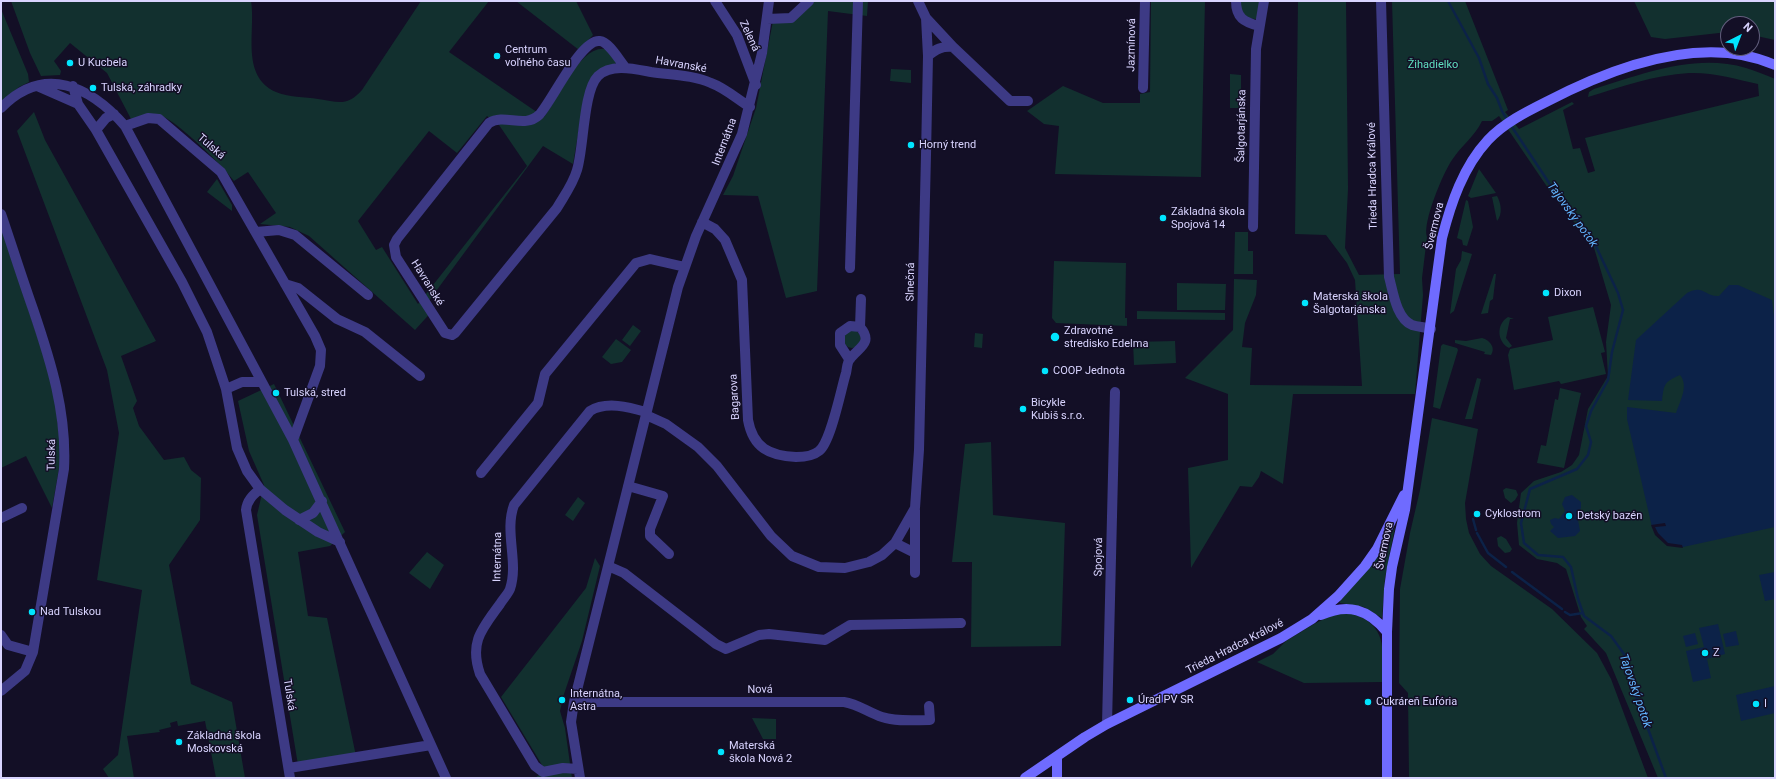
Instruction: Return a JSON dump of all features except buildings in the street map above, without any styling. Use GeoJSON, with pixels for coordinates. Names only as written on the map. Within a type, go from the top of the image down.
{"type":"FeatureCollection","features":[{"type":"Feature","properties":{"kind":"street","name":"Zelená"},"geometry":{"type":"LineString","coordinates":[[715,1],[738,35],[756,85]]}},
{"type":"Feature","properties":{"kind":"street"},"geometry":{"type":"LineString","coordinates":[[769,1],[767,20],[791,18],[809,1]]}},
{"type":"Feature","properties":{"kind":"street"},"geometry":{"type":"LineString","coordinates":[[850,268],[858,1]]}},
{"type":"Feature","properties":{"kind":"street","name":"Slnečná"},"geometry":{"type":"LineString","coordinates":[[918,1],[926,18],[952,47],[1010,101],[1028,101]]}},
{"type":"Feature","properties":{"kind":"street"},"geometry":{"type":"LineString","coordinates":[[1236,1],[1236,9],[1240,18],[1245,22],[1259,26]]}},
{"type":"Feature","properties":{"kind":"street","name":"Šalgotarjánska"},"geometry":{"type":"LineString","coordinates":[[1253,227],[1256,68],[1259,26],[1264,1]]}},
{"type":"Feature","properties":{"kind":"street","name":"Trieda Hradca Králové"},"geometry":{"type":"LineString","coordinates":[[1382,1],[1389,277],[1394,297],[1404,318],[1412,325],[1431,329]]}},
{"type":"Feature","properties":{"kind":"street","name":"Jazmínová"},"geometry":{"type":"LineString","coordinates":[[1143,2],[1143,88]]}},
{"type":"Feature","properties":{"kind":"street","name":"Slnečná"},"geometry":{"type":"LineString","coordinates":[[915,573],[915,508],[918,450],[928,56],[926,18]]}},
{"type":"Feature","properties":{"kind":"street","name":"Internátna"},"geometry":{"type":"LineString","coordinates":[[646,413],[606,405],[597,407],[590,411],[514,505],[511,518],[512,578],[510,589],[482,628],[476,643],[476,658],[480,674],[535,766],[543,772],[563,768],[579,774],[571,722],[574,702],[646,413],[685,266],[702,222],[733,158],[742,134],[756,85],[767,20]]}},
{"type":"Feature","properties":{"kind":"street","name":"Havranské"},"geometry":{"type":"LineString","coordinates":[[625,67],[606,45],[600,41],[595,42],[587,48],[560,81],[539,114],[532,120],[524,122],[498,119],[489,122],[397,239],[394,245],[396,257],[445,333],[452,335],[455,333],[557,208],[568,190],[578,169],[592,85],[603,72],[625,67],[712,83],[750,107]]}},
{"type":"Feature","properties":{"kind":"street"},"geometry":{"type":"LineString","coordinates":[[928,56],[937,49],[945,46],[952,47]]}},
{"type":"Feature","properties":{"kind":"street","name":"Švermova"},"geometry":{"type":"LineString","coordinates":[[1387,778],[1387,632],[1392,567],[1405,510],[1431,329],[1442,238],[1451,206],[1465,174],[1473,160],[1490,138],[1510,123],[1560,95],[1592,80],[1635,65],[1688,54],[1729,53],[1758,58],[1775,65]]}},
{"type":"Feature","properties":{"kind":"street"},"geometry":{"type":"LineString","coordinates":[[1,108],[17,95],[37,86],[56,83],[73,86],[98,99],[125,126],[293,440],[322,501],[446,778]]}},
{"type":"Feature","properties":{"kind":"street"},"geometry":{"type":"LineString","coordinates":[[37,86],[78,104]]}},
{"type":"Feature","properties":{"kind":"street"},"geometry":{"type":"LineString","coordinates":[[73,86],[78,104],[96,130],[194,306],[211,343],[226,389],[242,461],[251,479],[299,520],[340,542]]}},
{"type":"Feature","properties":{"kind":"street"},"geometry":{"type":"LineString","coordinates":[[96,130],[103,121],[114,114]]}},
{"type":"Feature","properties":{"kind":"street","name":"Tulská"},"geometry":{"type":"LineString","coordinates":[[125,126],[148,118],[159,119],[217,168],[256,232],[315,336],[321,350],[322,358],[293,440]]}},
{"type":"Feature","properties":{"kind":"street","name":"Tulská"},"geometry":{"type":"LineString","coordinates":[[1,214],[53,368],[60,402],[65,443],[64,469],[33,652],[25,671],[1,691]]}},
{"type":"Feature","properties":{"kind":"street","name":"Bagarova"},"geometry":{"type":"LineString","coordinates":[[702,222],[715,229],[725,240],[742,280],[748,420],[751,433],[760,445],[774,454],[783,456],[803,457],[820,451],[830,431],[849,359]]}},
{"type":"Feature","properties":{"kind":"street"},"geometry":{"type":"LineString","coordinates":[[256,232],[279,230],[295,235],[368,295]]}},
{"type":"Feature","properties":{"kind":"street"},"geometry":{"type":"LineString","coordinates":[[481,473],[538,403],[545,374],[636,263],[650,259],[685,266]]}},
{"type":"Feature","properties":{"kind":"street"},"geometry":{"type":"LineString","coordinates":[[285,284],[298,288],[336,319],[365,332],[420,376]]}},
{"type":"Feature","properties":{"kind":"street"},"geometry":{"type":"LineString","coordinates":[[860,327],[850,326],[840,333],[840,345],[849,359],[861,349],[865,343],[866,337],[860,327],[861,299]]}},
{"type":"Feature","properties":{"kind":"street"},"geometry":{"type":"LineString","coordinates":[[226,389],[242,382],[261,382]]}},
{"type":"Feature","properties":{"kind":"street","name":"Spojová"},"geometry":{"type":"LineString","coordinates":[[1107,724],[1115,392]]}},
{"type":"Feature","properties":{"kind":"street","name":"Slnečná"},"geometry":{"type":"LineString","coordinates":[[646,413],[666,424],[698,447],[717,466],[771,536],[792,556],[819,567],[845,568],[869,562],[882,555],[895,543],[915,508]]}},
{"type":"Feature","properties":{"kind":"street"},"geometry":{"type":"LineString","coordinates":[[628,486],[663,496],[650,529],[650,536],[669,554]]}},
{"type":"Feature","properties":{"kind":"street","name":"Trieda Hradca Králové"},"geometry":{"type":"LineString","coordinates":[[1025,778],[1107,724],[1281,638],[1312,619],[1338,596],[1365,566],[1390,525],[1408,486]]}},
{"type":"Feature","properties":{"kind":"street","name":"Tulská"},"geometry":{"type":"LineString","coordinates":[[260,488],[250,498],[246,510],[289,773],[431,745]]}},
{"type":"Feature","properties":{"kind":"street"},"geometry":{"type":"LineString","coordinates":[[299,520],[313,513],[322,501]]}},
{"type":"Feature","properties":{"kind":"street"},"geometry":{"type":"LineString","coordinates":[[1,518],[22,508]]}},
{"type":"Feature","properties":{"kind":"street"},"geometry":{"type":"LineString","coordinates":[[895,543],[915,553]]}},
{"type":"Feature","properties":{"kind":"street"},"geometry":{"type":"LineString","coordinates":[[608,566],[624,573],[716,644],[726,649],[759,635],[769,634],[825,640],[850,625],[961,623]]}},
{"type":"Feature","properties":{"kind":"street"},"geometry":{"type":"LineString","coordinates":[[1312,619],[1334,609],[1348,608],[1372,617],[1387,632]]}},
{"type":"Feature","properties":{"kind":"street"},"geometry":{"type":"LineString","coordinates":[[1,635],[8,645],[33,652]]}},
{"type":"Feature","properties":{"kind":"street","name":"Nová"},"geometry":{"type":"LineString","coordinates":[[574,702],[844,702],[859,706],[882,717],[903,720],[930,720],[929,706]]}},
{"type":"Feature","properties":{"kind":"street"},"geometry":{"type":"LineString","coordinates":[[1057,756],[1057,778]]}},
{"type":"Feature","properties":{"kind":"green space"},"geometry":{"type":"Polygon","coordinates":[[[11,1],[251,1],[252,52],[254,64],[258,75],[265,85],[276,92],[286,95],[342,102],[352,99],[362,90],[421,1],[489,1],[449,52],[544,117],[570,74],[587,55],[596,50],[606,49],[617,63],[598,71],[581,117],[573,164],[543,146],[428,302],[435,308],[415,330],[309,236],[290,227],[260,224],[276,213],[248,172],[234,181],[179,127],[162,116],[151,115],[131,119],[107,73],[70,43],[54,61],[61,71],[60,75],[41,76],[30,53],[11,1]],[[487,116],[457,153],[429,131],[358,221],[376,250],[382,247],[418,304],[527,166],[499,125],[487,116]]]}},
{"type":"Feature","properties":{"kind":"green space"},"geometry":{"type":"Polygon","coordinates":[[[516,1],[576,1],[593,35],[579,50],[516,1]]]}},
{"type":"Feature","properties":{"kind":"green space"},"geometry":{"type":"Polygon","coordinates":[[[811,1],[868,1],[867,16],[828,11],[817,291],[786,298],[758,196],[723,195],[733,176],[756,108],[774,16],[802,11],[811,1]]]}},
{"type":"Feature","properties":{"kind":"green space"},"geometry":{"type":"Polygon","coordinates":[[[1151,1],[1205,1],[1201,177],[1055,174],[1059,126],[1044,124],[1027,111],[1063,86],[1103,103],[1140,103],[1140,94],[1150,92],[1151,1]]]}},
{"type":"Feature","properties":{"kind":"green space"},"geometry":{"type":"Polygon","coordinates":[[[1241,1],[1269,1],[1264,20],[1246,18],[1241,8],[1241,1]]]}},
{"type":"Feature","properties":{"kind":"green space","name":"Žihadielko"},"geometry":{"type":"Polygon","coordinates":[[[1298,1],[1346,1],[1348,189],[1345,248],[1359,275],[1400,274],[1392,1],[1465,1],[1508,110],[1505,112],[1519,129],[1572,102],[1574,104],[1563,110],[1573,149],[1580,148],[1588,173],[1595,171],[1585,138],[1759,96],[1758,84],[1724,76],[1698,73],[1663,76],[1588,97],[1589,92],[1594,89],[1631,77],[1669,67],[1688,64],[1727,64],[1746,68],[1775,79],[1775,778],[1658,778],[1606,653],[1584,629],[1587,626],[1581,617],[1566,569],[1557,563],[1537,559],[1519,545],[1517,523],[1521,493],[1534,481],[1561,472],[1572,465],[1579,455],[1588,409],[1608,376],[1606,342],[1611,305],[1592,241],[1574,222],[1552,194],[1499,116],[1492,121],[1482,121],[1476,131],[1456,155],[1448,166],[1430,210],[1426,230],[1427,237],[1422,278],[1423,295],[1415,394],[1293,394],[1283,484],[1261,471],[1252,487],[1240,486],[1191,568],[1188,468],[1228,460],[1228,394],[1185,378],[1233,330],[1234,279],[1257,280],[1256,295],[1245,323],[1242,347],[1252,348],[1250,385],[1362,386],[1355,280],[1347,263],[1326,235],[1295,234],[1298,1]]]}},
{"type":"Feature","properties":{"kind":"green space"},"geometry":{"type":"Polygon","coordinates":[[[1634,1],[1775,1],[1775,40],[1760,37],[1760,16],[1720,16],[1720,33],[1665,39],[1651,37],[1634,1]]]}},
{"type":"Feature","properties":{"kind":"green space"},"geometry":{"type":"Polygon","coordinates":[[[1,9],[28,74],[29,82],[19,87],[1,102],[1,9]]]}},
{"type":"Feature","properties":{"kind":"green space"},"geometry":{"type":"Polygon","coordinates":[[[891,69],[911,70],[911,83],[890,81],[891,69]]]}},
{"type":"Feature","properties":{"kind":"green space"},"geometry":{"type":"Polygon","coordinates":[[[1230,74],[1241,75],[1241,108],[1230,108],[1230,74]]]}},
{"type":"Feature","properties":{"kind":"green space"},"geometry":{"type":"Polygon","coordinates":[[[34,112],[45,140],[156,341],[121,356],[137,401],[133,408],[139,426],[164,460],[184,457],[191,470],[201,478],[200,520],[169,565],[191,684],[232,702],[245,778],[216,778],[205,721],[178,726],[177,721],[170,723],[171,727],[159,730],[160,732],[127,736],[134,778],[109,778],[103,769],[118,755],[142,590],[97,580],[119,433],[107,370],[17,131],[34,112]]]}},
{"type":"Feature","properties":{"kind":"green space"},"geometry":{"type":"Polygon","coordinates":[[[1479,169],[1496,193],[1471,198],[1468,196],[1479,169]]]}},
{"type":"Feature","properties":{"kind":"green space"},"geometry":{"type":"Polygon","coordinates":[[[217,179],[232,205],[232,211],[207,192],[217,179]]]}},
{"type":"Feature","properties":{"kind":"green space"},"geometry":{"type":"Polygon","coordinates":[[[1497,196],[1501,208],[1497,221],[1492,197],[1497,196]]]}},
{"type":"Feature","properties":{"kind":"green space"},"geometry":{"type":"Polygon","coordinates":[[[1466,200],[1468,201],[1473,227],[1467,246],[1463,245],[1462,240],[1457,238],[1466,200]]]}},
{"type":"Feature","properties":{"kind":"green space"},"geometry":{"type":"Polygon","coordinates":[[[1,226],[46,363],[55,398],[60,463],[52,508],[26,456],[1,468],[1,226]]]}},
{"type":"Feature","properties":{"kind":"green space"},"geometry":{"type":"Polygon","coordinates":[[[1235,232],[1248,232],[1248,251],[1253,251],[1253,274],[1234,274],[1235,232]]]}},
{"type":"Feature","properties":{"kind":"green space"},"geometry":{"type":"Polygon","coordinates":[[[1462,251],[1472,254],[1454,311],[1450,314],[1456,269],[1461,260],[1462,251]]]}},
{"type":"Feature","properties":{"kind":"green space"},"geometry":{"type":"Polygon","coordinates":[[[1054,261],[1126,263],[1125,318],[1127,318],[1127,326],[1056,323],[1052,318],[1054,261]]]}},
{"type":"Feature","properties":{"kind":"green space"},"geometry":{"type":"Polygon","coordinates":[[[1494,274],[1496,274],[1493,299],[1490,301],[1488,313],[1481,314],[1494,274]]]}},
{"type":"Feature","properties":{"kind":"green space"},"geometry":{"type":"Polygon","coordinates":[[[1177,283],[1226,284],[1225,310],[1177,310],[1177,283]]]}},
{"type":"Feature","properties":{"kind":"green space"},"geometry":{"type":"Polygon","coordinates":[[[1593,307],[1605,352],[1601,353],[1606,374],[1561,384],[1559,381],[1514,390],[1508,355],[1510,349],[1553,340],[1548,317],[1593,307]]]}},
{"type":"Feature","properties":{"kind":"green space"},"geometry":{"type":"Polygon","coordinates":[[[1137,311],[1225,313],[1225,320],[1137,319],[1137,311]]]}},
{"type":"Feature","properties":{"kind":"green space"},"geometry":{"type":"Polygon","coordinates":[[[1508,317],[1514,319],[1510,319],[1506,338],[1512,346],[1509,348],[1502,342],[1500,337],[1501,324],[1508,317]]]}},
{"type":"Feature","properties":{"kind":"green space"},"geometry":{"type":"Polygon","coordinates":[[[633,325],[641,331],[630,346],[622,340],[633,325]]]}},
{"type":"Feature","properties":{"kind":"green space"},"geometry":{"type":"Polygon","coordinates":[[[852,330],[858,333],[861,339],[858,345],[852,348],[846,345],[843,339],[846,333],[852,330]]]}},
{"type":"Feature","properties":{"kind":"green space"},"geometry":{"type":"Polygon","coordinates":[[[975,333],[983,334],[982,348],[974,347],[975,333]]]}},
{"type":"Feature","properties":{"kind":"green space"},"geometry":{"type":"Polygon","coordinates":[[[1482,338],[1491,345],[1493,350],[1491,355],[1484,354],[1485,352],[1455,343],[1455,340],[1466,341],[1482,338]]]}},
{"type":"Feature","properties":{"kind":"green space"},"geometry":{"type":"Polygon","coordinates":[[[616,339],[631,350],[622,362],[611,364],[602,357],[616,339]]]}},
{"type":"Feature","properties":{"kind":"green space"},"geometry":{"type":"Polygon","coordinates":[[[1175,341],[1176,363],[1134,365],[1133,342],[1175,341]]]}},
{"type":"Feature","properties":{"kind":"green space"},"geometry":{"type":"Polygon","coordinates":[[[1443,344],[1457,348],[1458,350],[1440,409],[1433,407],[1441,346],[1443,344]]]}},
{"type":"Feature","properties":{"kind":"green space"},"geometry":{"type":"Polygon","coordinates":[[[1477,378],[1481,379],[1472,419],[1465,419],[1477,378]]]}},
{"type":"Feature","properties":{"kind":"green space"},"geometry":{"type":"Polygon","coordinates":[[[274,384],[345,532],[330,546],[298,552],[308,616],[327,618],[356,756],[298,765],[257,515],[264,485],[249,451],[238,401],[274,384]]]}},
{"type":"Feature","properties":{"kind":"green space"},"geometry":{"type":"Polygon","coordinates":[[[1560,388],[1581,393],[1564,468],[1537,463],[1541,445],[1546,446],[1555,399],[1558,400],[1560,388]]]}},
{"type":"Feature","properties":{"kind":"green space"},"geometry":{"type":"Polygon","coordinates":[[[1432,418],[1478,429],[1465,503],[1469,533],[1480,554],[1491,566],[1552,609],[1597,653],[1611,679],[1648,778],[1409,777],[1408,693],[1399,683],[1400,589],[1410,533],[1420,490],[1432,418]]]}},
{"type":"Feature","properties":{"kind":"green space"},"geometry":{"type":"Polygon","coordinates":[[[991,442],[993,515],[1065,523],[1061,646],[971,647],[972,562],[952,562],[965,444],[991,442]]]}},
{"type":"Feature","properties":{"kind":"green space"},"geometry":{"type":"Polygon","coordinates":[[[1506,488],[1516,490],[1518,495],[1511,503],[1505,498],[1503,490],[1506,488]]]}},
{"type":"Feature","properties":{"kind":"green space"},"geometry":{"type":"Polygon","coordinates":[[[578,497],[585,503],[573,521],[565,515],[578,497]]]}},
{"type":"Feature","properties":{"kind":"green space"},"geometry":{"type":"Polygon","coordinates":[[[1395,527],[1385,578],[1382,618],[1364,607],[1340,603],[1340,600],[1363,574],[1395,527]]]}},
{"type":"Feature","properties":{"kind":"green space"},"geometry":{"type":"Polygon","coordinates":[[[1501,536],[1506,539],[1512,549],[1510,552],[1505,553],[1498,546],[1497,538],[1501,536]]]}},
{"type":"Feature","properties":{"kind":"green space"},"geometry":{"type":"Polygon","coordinates":[[[427,552],[444,565],[430,589],[409,573],[427,552]]]}},
{"type":"Feature","properties":{"kind":"green space"},"geometry":{"type":"Polygon","coordinates":[[[595,558],[600,566],[582,641],[564,694],[560,711],[565,728],[572,778],[535,778],[545,770],[501,697],[586,588],[595,558]]]}},
{"type":"Feature","properties":{"kind":"green space"},"geometry":{"type":"Polygon","coordinates":[[[1351,613],[1372,624],[1377,631],[1381,640],[1383,659],[1382,682],[1304,683],[1257,662],[1273,654],[1286,641],[1314,624],[1332,615],[1351,613]]]}},
{"type":"Feature","properties":{"kind":"green space"},"geometry":{"type":"Polygon","coordinates":[[[752,718],[776,719],[776,739],[763,739],[752,718]]]}},
{"type":"Feature","properties":{"kind":"water"},"geometry":{"type":"Polygon","coordinates":[[[1729,285],[1738,285],[1772,300],[1775,325],[1775,527],[1683,547],[1668,545],[1652,527],[1627,419],[1627,407],[1676,413],[1683,394],[1684,384],[1680,375],[1668,382],[1664,387],[1662,401],[1628,400],[1636,340],[1687,293],[1701,290],[1710,295],[1719,296],[1729,285]]]}},
{"type":"Feature","properties":{"kind":"water","name":"Detský bazén"},"geometry":{"type":"Polygon","coordinates":[[[1572,495],[1581,502],[1581,508],[1577,514],[1580,531],[1575,536],[1558,538],[1550,531],[1554,527],[1550,520],[1555,518],[1559,519],[1565,511],[1562,504],[1565,497],[1572,495]]]}},
{"type":"Feature","properties":{"kind":"water"},"geometry":{"type":"Polygon","coordinates":[[[1775,572],[1775,599],[1765,601],[1759,575],[1775,572]]]}},
{"type":"Feature","properties":{"kind":"water","name":"Z"},"geometry":{"type":"Polygon","coordinates":[[[1718,624],[1725,654],[1707,659],[1711,678],[1693,682],[1686,651],[1704,647],[1699,628],[1718,624]]]}},
{"type":"Feature","properties":{"kind":"water"},"geometry":{"type":"Polygon","coordinates":[[[1736,631],[1739,645],[1726,647],[1723,634],[1736,631]]]}},
{"type":"Feature","properties":{"kind":"water"},"geometry":{"type":"Polygon","coordinates":[[[1695,633],[1698,644],[1686,647],[1683,636],[1695,633]]]}},
{"type":"Feature","properties":{"kind":"water","name":"I"},"geometry":{"type":"Polygon","coordinates":[[[1775,686],[1775,713],[1741,721],[1736,695],[1775,686]]]}},
{"type":"Feature","properties":{"kind":"pier"},"geometry":{"type":"Polygon","coordinates":[[[1665,523],[1666,526],[1655,527],[1658,533],[1668,543],[1682,545],[1683,548],[1667,546],[1655,535],[1651,525],[1665,523]]]}},
{"type":"Feature","properties":{"kind":"waterway","name":"Tajovský potok"},"geometry":{"type":"LineString","coordinates":[[1448,1],[1479,58],[1488,84],[1497,98],[1507,120]]}},
{"type":"Feature","properties":{"kind":"waterway","name":"Tajovský potok"},"geometry":{"type":"LineString","coordinates":[[1510,124],[1559,198],[1592,238],[1618,293],[1623,310],[1612,352],[1608,380],[1591,411],[1586,426],[1591,442],[1588,455],[1577,469],[1530,489],[1521,523],[1524,543],[1538,555],[1563,557],[1571,567],[1578,599],[1584,616],[1611,636],[1624,654],[1632,685],[1666,778]]}},
{"type":"Feature","properties":{"kind":"waterway"},"geometry":{"type":"LineString","coordinates":[[1473,519],[1476,530]]}},
{"type":"Feature","properties":{"kind":"waterway"},"geometry":{"type":"LineString","coordinates":[[1477,533],[1488,553],[1506,567]]}},
{"type":"Feature","properties":{"kind":"waterway"},"geometry":{"type":"LineString","coordinates":[[1512,572],[1562,609]]}},
{"type":"Feature","properties":{"kind":"waterway"},"geometry":{"type":"LineString","coordinates":[[1565,612],[1570,615],[1583,613]]}},
{"type":"Feature","properties":{"kind":"place","name":"Centrum voľného času"},"geometry":{"type":"Point","coordinates":[497,56]}},
{"type":"Feature","properties":{"kind":"place","name":"U Kucbela"},"geometry":{"type":"Point","coordinates":[70,63]}},
{"type":"Feature","properties":{"kind":"place","name":"Tulská, záhradky"},"geometry":{"type":"Point","coordinates":[93,88]}},
{"type":"Feature","properties":{"kind":"place","name":"Horný trend"},"geometry":{"type":"Point","coordinates":[911,145]}},
{"type":"Feature","properties":{"kind":"place","name":"Základná škola Spojová 14"},"geometry":{"type":"Point","coordinates":[1163,218]}},
{"type":"Feature","properties":{"kind":"place","name":"Dixon"},"geometry":{"type":"Point","coordinates":[1546,293]}},
{"type":"Feature","properties":{"kind":"place","name":"Materská škola Šalgotarjánska"},"geometry":{"type":"Point","coordinates":[1305,303]}},
{"type":"Feature","properties":{"kind":"place","name":"Zdravotné stredisko Edelma"},"geometry":{"type":"Point","coordinates":[1055,337]}},
{"type":"Feature","properties":{"kind":"place","name":"COOP Jednota"},"geometry":{"type":"Point","coordinates":[1045,371]}},
{"type":"Feature","properties":{"kind":"place","name":"Tulská, stred"},"geometry":{"type":"Point","coordinates":[276,393]}},
{"type":"Feature","properties":{"kind":"place","name":"Bicykle Kubiš s.r.o."},"geometry":{"type":"Point","coordinates":[1023,409]}},
{"type":"Feature","properties":{"kind":"place","name":"Cyklostrom"},"geometry":{"type":"Point","coordinates":[1477,514]}},
{"type":"Feature","properties":{"kind":"place","name":"Detský bazén"},"geometry":{"type":"Point","coordinates":[1569,516]}},
{"type":"Feature","properties":{"kind":"place","name":"Nad Tulskou"},"geometry":{"type":"Point","coordinates":[32,612]}},
{"type":"Feature","properties":{"kind":"place","name":"Z"},"geometry":{"type":"Point","coordinates":[1705,653]}},
{"type":"Feature","properties":{"kind":"place","name":"Internátna, Astra"},"geometry":{"type":"Point","coordinates":[562,700]}},
{"type":"Feature","properties":{"kind":"place","name":"Úrad PV SR"},"geometry":{"type":"Point","coordinates":[1130,700]}},
{"type":"Feature","properties":{"kind":"place","name":"Cukráreň Eufória"},"geometry":{"type":"Point","coordinates":[1368,702]}},
{"type":"Feature","properties":{"kind":"place","name":"I"},"geometry":{"type":"Point","coordinates":[1756,704]}},
{"type":"Feature","properties":{"kind":"place","name":"Základná škola Moskovská"},"geometry":{"type":"Point","coordinates":[179,742]}},
{"type":"Feature","properties":{"kind":"place","name":"Materská škola Nová 2"},"geometry":{"type":"Point","coordinates":[721,752]}}]}
